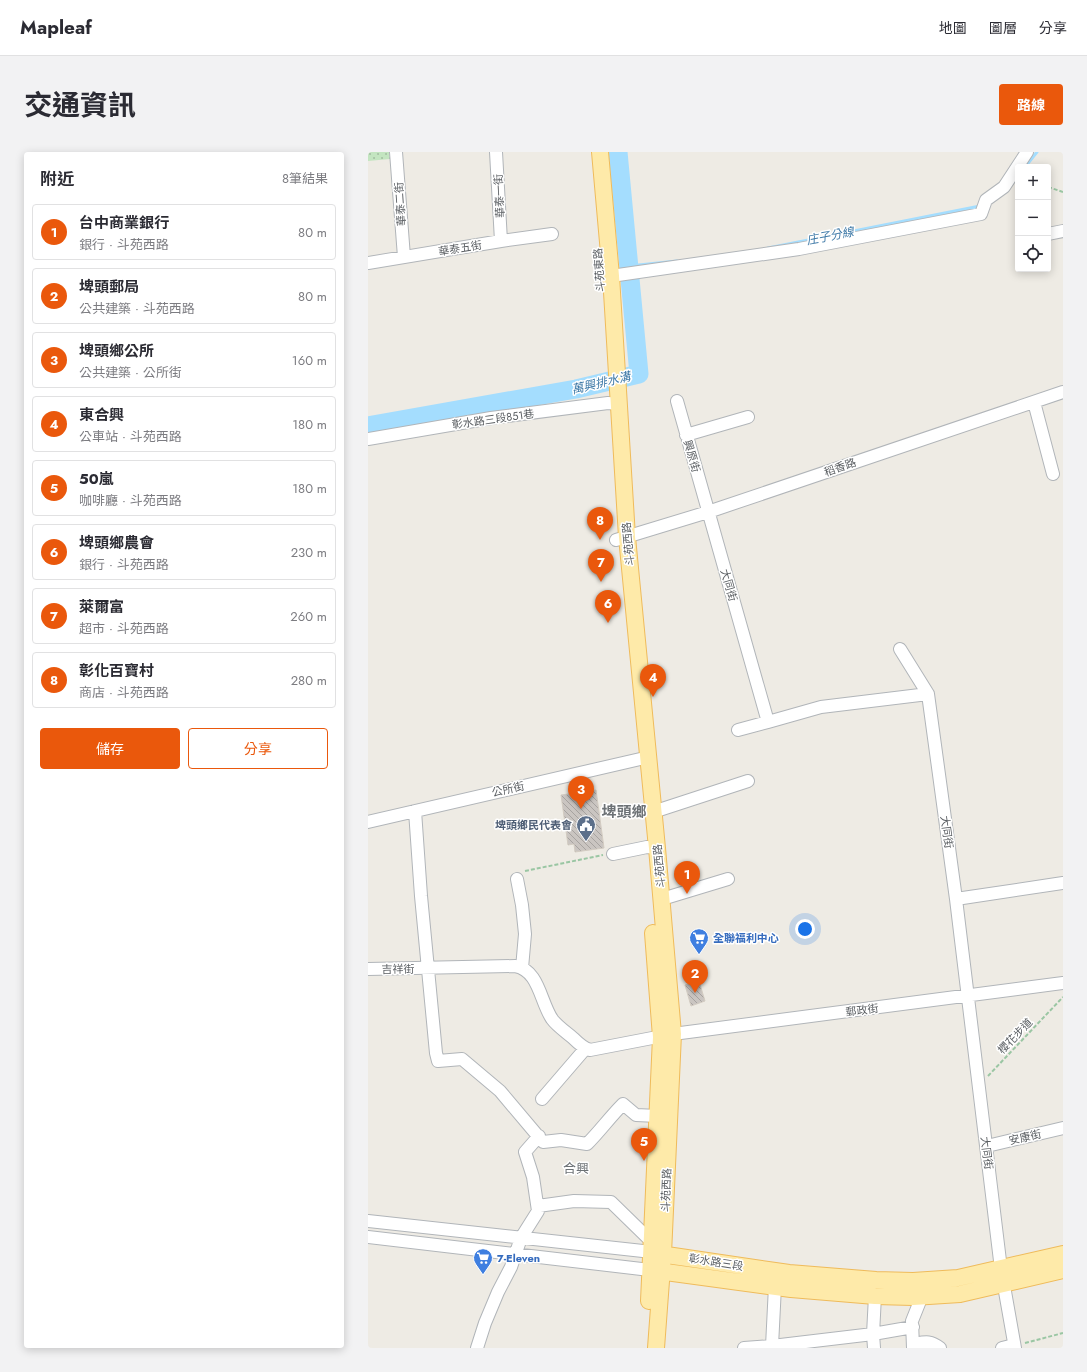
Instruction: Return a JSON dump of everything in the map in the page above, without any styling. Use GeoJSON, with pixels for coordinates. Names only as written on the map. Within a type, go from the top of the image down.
{"type":"FeatureCollection","features":[{"type":"Feature","properties":{"kind":"main road","name":"斗苑東路"},"geometry":{"type":"LineString","coordinates":[[591,152],[613,395]]}},
{"type":"Feature","properties":{"kind":"main road","name":"斗苑東路"},"geometry":{"type":"LineString","coordinates":[[600,152],[611,276],[613,395]]}},
{"type":"Feature","properties":{"kind":"main road","name":"斗苑西路"},"geometry":{"type":"LineString","coordinates":[[613,395],[621,538],[652,848],[667,1035],[658,1116],[656,1348]]}},
{"type":"Feature","properties":{"kind":"main road","name":"斗苑西路"},"geometry":{"type":"LineString","coordinates":[[643,758],[653,812],[652,848],[662,899],[667,1035],[656,1249]]}},
{"type":"Feature","properties":{"kind":"main road","name":"彰水路三段"},"geometry":{"type":"LineString","coordinates":[[656,1249],[789,1273],[817,1283],[875,1296],[960,1294],[1003,1276],[1063,1254]]}},
{"type":"Feature","properties":{"kind":"main road","name":"彰水路三段"},"geometry":{"type":"LineString","coordinates":[[656,1271],[791,1289],[817,1283],[876,1280],[913,1281],[1003,1276],[1063,1270]]}},
{"type":"Feature","properties":{"kind":"main road","name":"斗苑西路"},"geometry":{"type":"LineString","coordinates":[[646,1348],[656,1271]]}},
{"type":"Feature","properties":{"kind":"street","name":"華泰二街"},"geometry":{"type":"LineString","coordinates":[[396,152],[404,257]]}},
{"type":"Feature","properties":{"kind":"street","name":"華泰一街"},"geometry":{"type":"LineString","coordinates":[[496,152],[501,241]]}},
{"type":"Feature","properties":{"kind":"street"},"geometry":{"type":"LineString","coordinates":[[611,276],[799,249],[981,214],[986,200],[1004,186],[1027,152]]}},
{"type":"Feature","properties":{"kind":"street"},"geometry":{"type":"LineString","coordinates":[[1051,233],[1063,231]]}},
{"type":"Feature","properties":{"kind":"street","name":"華泰五街"},"geometry":{"type":"LineString","coordinates":[[368,263],[552,234]]}},
{"type":"Feature","properties":{"kind":"street","name":"稻香路"},"geometry":{"type":"LineString","coordinates":[[621,538],[708,512],[1063,392]]}},
{"type":"Feature","properties":{"kind":"street","name":"彰水路三段851巷"},"geometry":{"type":"LineString","coordinates":[[368,439],[613,395]]}},
{"type":"Feature","properties":{"kind":"street","name":"興原街"},"geometry":{"type":"LineString","coordinates":[[677,401],[708,512]]}},
{"type":"Feature","properties":{"kind":"street"},"geometry":{"type":"LineString","coordinates":[[1034,402],[1053,474]]}},
{"type":"Feature","properties":{"kind":"street"},"geometry":{"type":"LineString","coordinates":[[686,435],[748,417]]}},
{"type":"Feature","properties":{"kind":"street","name":"大同街"},"geometry":{"type":"LineString","coordinates":[[708,512],[768,722]]}},
{"type":"Feature","properties":{"kind":"street"},"geometry":{"type":"LineString","coordinates":[[738,730],[821,707],[928,694],[900,649]]}},
{"type":"Feature","properties":{"kind":"street","name":"大同街"},"geometry":{"type":"LineString","coordinates":[[928,694],[956,899],[1003,1276],[1014,1347]]}},
{"type":"Feature","properties":{"kind":"street","name":"公所街"},"geometry":{"type":"LineString","coordinates":[[368,822],[643,758]]}},
{"type":"Feature","properties":{"kind":"street"},"geometry":{"type":"LineString","coordinates":[[653,812],[748,781]]}},
{"type":"Feature","properties":{"kind":"street"},"geometry":{"type":"LineString","coordinates":[[415,812],[421,896],[438,1061],[462,1059],[500,1091],[543,1142],[561,1140],[587,1144],[623,1104],[636,1115],[658,1116]]}},
{"type":"Feature","properties":{"kind":"street"},"geometry":{"type":"LineString","coordinates":[[613,854],[652,848]]}},
{"type":"Feature","properties":{"kind":"street"},"geometry":{"type":"LineString","coordinates":[[517,879],[522,905],[525,934],[522,968],[532,975],[552,1020],[585,1049],[542,1099]]}},
{"type":"Feature","properties":{"kind":"street"},"geometry":{"type":"LineString","coordinates":[[662,899],[728,879]]}},
{"type":"Feature","properties":{"kind":"street"},"geometry":{"type":"LineString","coordinates":[[956,899],[1063,883]]}},
{"type":"Feature","properties":{"kind":"street","name":"吉祥街"},"geometry":{"type":"LineString","coordinates":[[368,969],[514,966],[522,968]]}},
{"type":"Feature","properties":{"kind":"street","name":"郵政街"},"geometry":{"type":"LineString","coordinates":[[585,1049],[590,1050],[667,1035],[1063,983]]}},
{"type":"Feature","properties":{"kind":"street","name":"安康街"},"geometry":{"type":"LineString","coordinates":[[987,1146],[1063,1128]]}},
{"type":"Feature","properties":{"kind":"street"},"geometry":{"type":"LineString","coordinates":[[477,1348],[521,1238],[538,1211],[533,1177],[526,1152],[539,1136]]}},
{"type":"Feature","properties":{"kind":"street"},"geometry":{"type":"LineString","coordinates":[[538,1206],[574,1201],[611,1202],[656,1249]]}},
{"type":"Feature","properties":{"kind":"street","name":"彰水路三段"},"geometry":{"type":"LineString","coordinates":[[368,1221],[521,1238],[656,1249]]}},
{"type":"Feature","properties":{"kind":"street","name":"彰水路三段"},"geometry":{"type":"LineString","coordinates":[[368,1238],[656,1271]]}},
{"type":"Feature","properties":{"kind":"street"},"geometry":{"type":"LineString","coordinates":[[772,1346],[776,1286]]}},
{"type":"Feature","properties":{"kind":"street"},"geometry":{"type":"LineString","coordinates":[[874,1348],[873,1334],[875,1296]]}},
{"type":"Feature","properties":{"kind":"street"},"geometry":{"type":"LineString","coordinates":[[922,1296],[912,1321],[913,1346],[925,1341],[935,1343],[940,1348]]}},
{"type":"Feature","properties":{"kind":"street"},"geometry":{"type":"LineString","coordinates":[[744,1348],[819,1344],[913,1327]]}},
{"type":"Feature","properties":{"kind":"street"},"geometry":{"type":"LineString","coordinates":[[1002,1348],[1014,1347]]}},
{"type":"Feature","properties":{"kind":"path"},"geometry":{"type":"LineString","coordinates":[[1051,187],[1063,192]]}},
{"type":"Feature","properties":{"kind":"path"},"geometry":{"type":"LineString","coordinates":[[517,879],[524,872],[613,854]]}},
{"type":"Feature","properties":{"kind":"path","name":"櫻花步道"},"geometry":{"type":"LineString","coordinates":[[978,1085],[1063,997]]}},
{"type":"Feature","properties":{"kind":"path"},"geometry":{"type":"LineString","coordinates":[[1014,1347],[1063,1333]]}},
{"type":"Feature","properties":{"kind":"green space"},"geometry":{"type":"Polygon","coordinates":[[[368,152],[389,152],[390,159],[368,161],[368,152]]]}},
{"type":"Feature","properties":{"kind":"building"},"geometry":{"type":"Polygon","coordinates":[[[596,790],[604,848],[575,852],[574,844],[568,845],[561,795],[596,790]]]}},
{"type":"Feature","properties":{"kind":"building"},"geometry":{"type":"Polygon","coordinates":[[[699,981],[705,1001],[691,1006],[685,985],[699,981]]]}},
{"type":"Feature","properties":{"kind":"waterway","name":"萬興排水溝"},"geometry":{"type":"LineString","coordinates":[[368,426],[576,389],[639,374],[618,152]]}},
{"type":"Feature","properties":{"kind":"waterway","name":"庄子分線"},"geometry":{"type":"LineString","coordinates":[[1027,164],[1037,152]]}},
{"type":"Feature","properties":{"kind":"waterway","name":"庄子分線"},"geometry":{"type":"LineString","coordinates":[[768,248],[980,206]]}},
{"type":"Feature","properties":{"kind":"waterway","name":"庄子分線"},"geometry":{"type":"LineString","coordinates":[[629,266],[677,261]]}},
{"type":"Feature","properties":{"kind":"place","name":"彰化百寶村"},"geometry":{"type":"Point","coordinates":[600,540]}},
{"type":"Feature","properties":{"kind":"place","name":"萊爾富"},"geometry":{"type":"Point","coordinates":[601,582]}},
{"type":"Feature","properties":{"kind":"place","name":"埤頭鄉農會"},"geometry":{"type":"Point","coordinates":[608,623]}},
{"type":"Feature","properties":{"kind":"place","name":"東合興"},"geometry":{"type":"Point","coordinates":[653,697]}},
{"type":"Feature","properties":{"kind":"place","name":"埤頭鄉公所"},"geometry":{"type":"Point","coordinates":[581,809]}},
{"type":"Feature","properties":{"kind":"place","name":"埤頭鄉民代表會"},"geometry":{"type":"Point","coordinates":[586,842]}},
{"type":"Feature","properties":{"kind":"place","name":"台中商業銀行"},"geometry":{"type":"Point","coordinates":[687,894]}},
{"type":"Feature","properties":{"kind":"place","name":"全聯福利中心"},"geometry":{"type":"Point","coordinates":[699,955]}},
{"type":"Feature","properties":{"kind":"place","name":"埤頭郵局"},"geometry":{"type":"Point","coordinates":[695,993]}},
{"type":"Feature","properties":{"kind":"place","name":"50嵐"},"geometry":{"type":"Point","coordinates":[644,1161]}},
{"type":"Feature","properties":{"kind":"place","name":"7-Eleven"},"geometry":{"type":"Point","coordinates":[483,1275]}},
{"type":"Feature","properties":{"kind":"district","name":"埤頭鄉"},"geometry":{"type":"Point","coordinates":[624,812]}},
{"type":"Feature","properties":{"kind":"district","name":"合興"},"geometry":{"type":"Point","coordinates":[576,1168]}}]}
